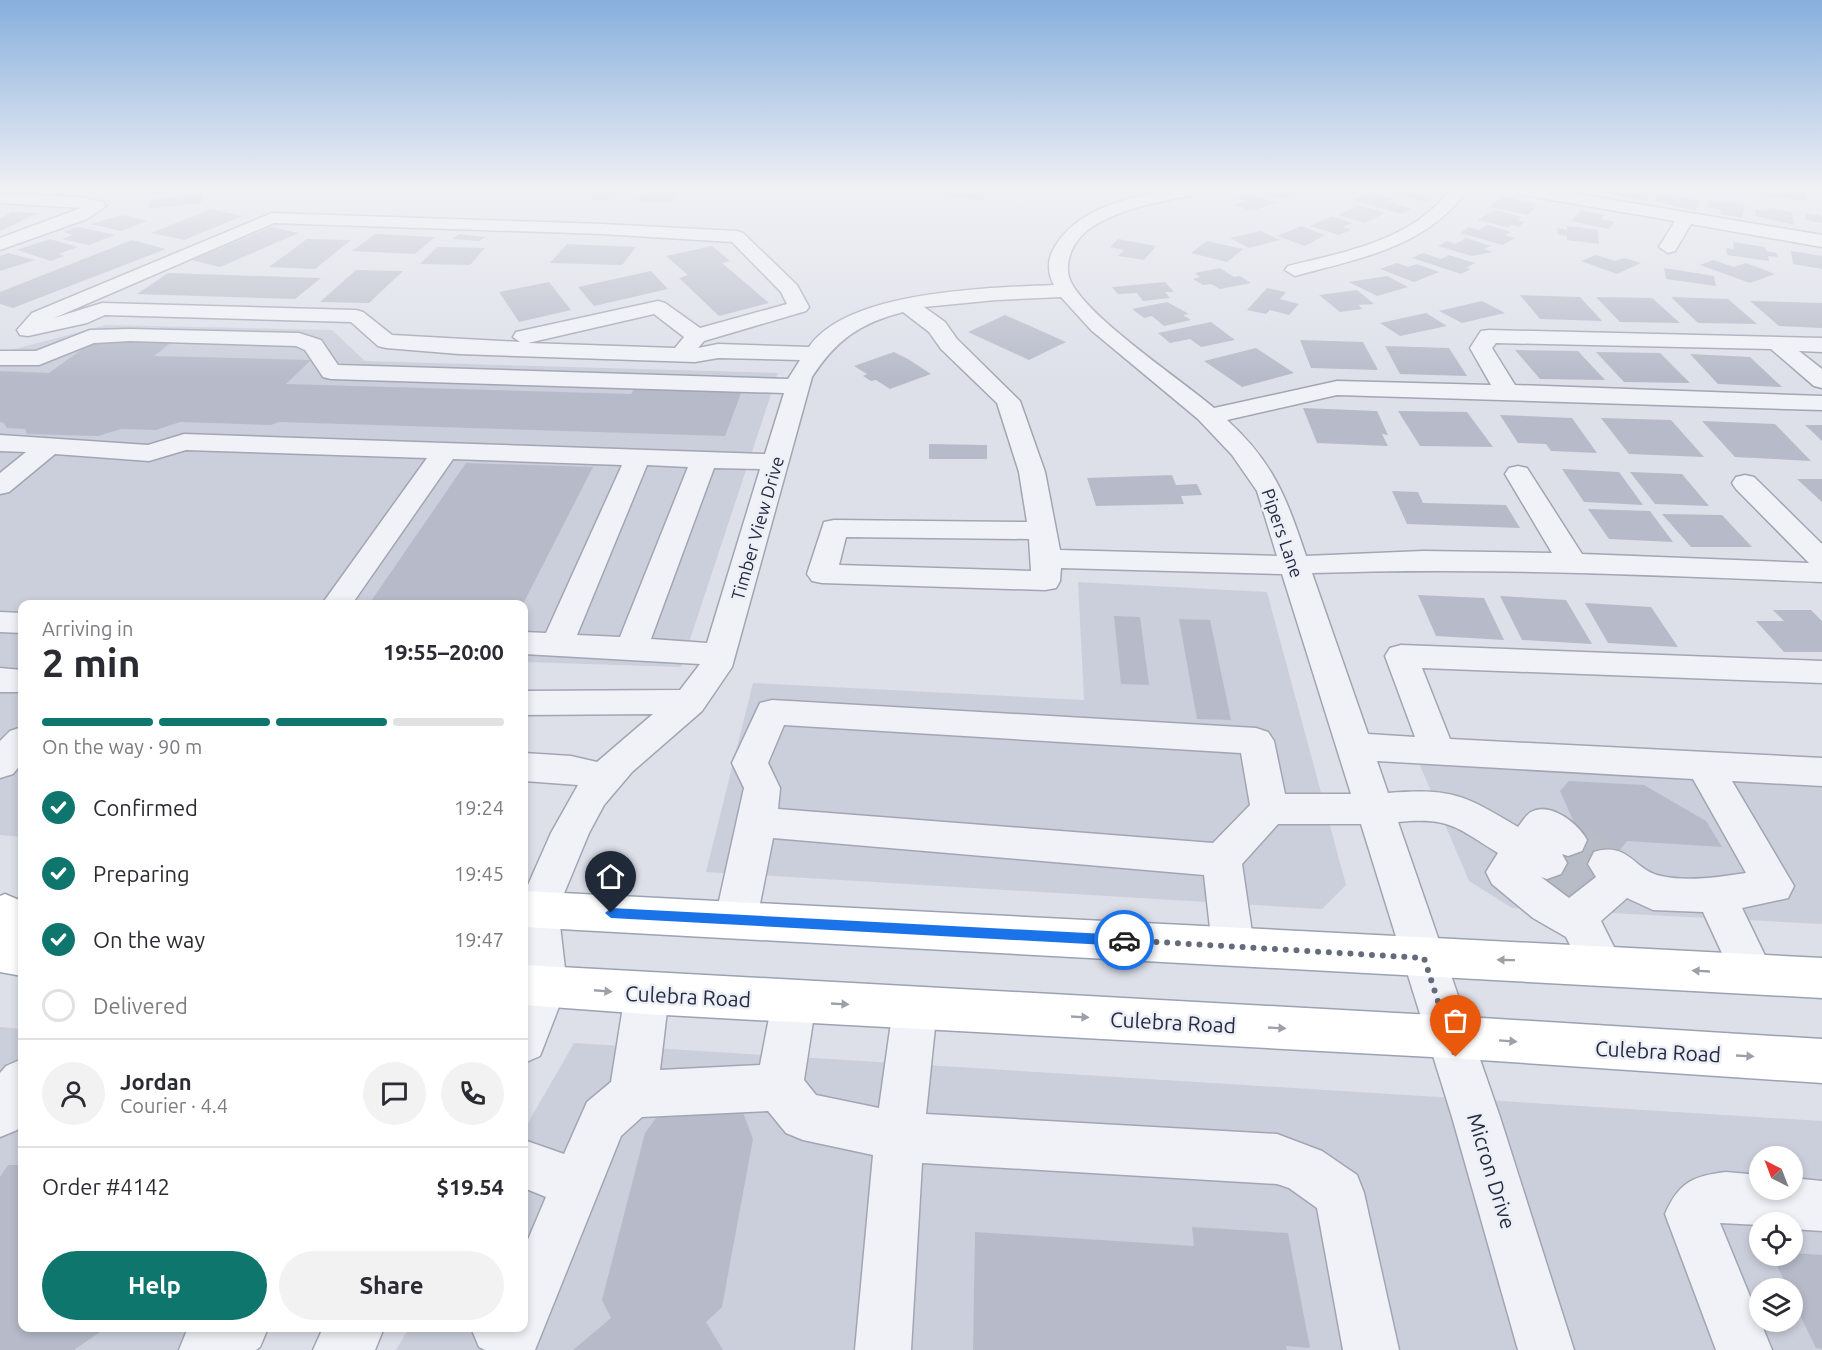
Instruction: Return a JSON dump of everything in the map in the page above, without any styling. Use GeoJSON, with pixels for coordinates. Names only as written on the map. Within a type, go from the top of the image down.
{"type":"FeatureCollection","features":[{"type":"Feature","properties":{"kind":"main road"},"geometry":{"type":"LineString","coordinates":[[7,911],[4,955],[18,957]]}},
{"type":"Feature","properties":{"kind":"main road"},"geometry":{"type":"LineString","coordinates":[[528,916],[736,918],[1424,958],[1602,965],[1822,978]]}},
{"type":"Feature","properties":{"kind":"main road","name":"Culebra Road"},"geometry":{"type":"LineString","coordinates":[[534,985],[647,994],[1450,1037],[1822,1060]]}},
{"type":"Feature","properties":{"kind":"street"},"geometry":{"type":"LineString","coordinates":[[190,253],[39,317],[28,330],[80,319],[102,309],[356,316],[386,341],[475,347],[691,348],[799,307],[790,289],[753,253]]}},
{"type":"Feature","properties":{"kind":"street","name":"Pipers Lane"},"geometry":{"type":"LineString","coordinates":[[1063,253],[1059,277],[1085,313],[1210,416],[1244,450],[1259,470],[1270,491],[1424,958]]}},
{"type":"Feature","properties":{"kind":"street"},"geometry":{"type":"LineString","coordinates":[[1295,270],[1361,253]]}},
{"type":"Feature","properties":{"kind":"street"},"geometry":{"type":"LineString","coordinates":[[0,358],[39,358],[90,337],[130,335],[299,340],[313,345],[331,372],[805,369],[842,329],[896,307],[963,297],[1067,291]]}},
{"type":"Feature","properties":{"kind":"street"},"geometry":{"type":"LineString","coordinates":[[475,347],[658,307],[691,348],[715,362],[805,369]]}},
{"type":"Feature","properties":{"kind":"street"},"geometry":{"type":"LineString","coordinates":[[896,307],[919,334],[950,344],[1008,401],[1032,472],[1045,545],[1045,580],[822,574],[834,528],[1045,545],[1295,565],[1423,560],[1573,563],[1822,573]]}},
{"type":"Feature","properties":{"kind":"street"},"geometry":{"type":"LineString","coordinates":[[1507,392],[1481,348],[1489,336],[1822,345]]}},
{"type":"Feature","properties":{"kind":"street"},"geometry":{"type":"LineString","coordinates":[[1777,343],[1822,381]]}},
{"type":"Feature","properties":{"kind":"street","name":"Timber View Drive"},"geometry":{"type":"LineString","coordinates":[[528,1019],[534,985],[528,916],[574,824],[604,777],[690,702],[708,679],[721,655],[805,369]]}},
{"type":"Feature","properties":{"kind":"street"},"geometry":{"type":"LineString","coordinates":[[1210,416],[1337,388],[1822,403]]}},
{"type":"Feature","properties":{"kind":"street"},"geometry":{"type":"LineString","coordinates":[[0,443],[149,453],[184,442],[776,462]]}},
{"type":"Feature","properties":{"kind":"street"},"geometry":{"type":"LineString","coordinates":[[0,486],[48,447]]}},
{"type":"Feature","properties":{"kind":"street"},"geometry":{"type":"LineString","coordinates":[[340,600],[446,450]]}},
{"type":"Feature","properties":{"kind":"street"},"geometry":{"type":"LineString","coordinates":[[557,645],[638,457]]}},
{"type":"Feature","properties":{"kind":"street"},"geometry":{"type":"LineString","coordinates":[[632,648],[704,459]]}},
{"type":"Feature","properties":{"kind":"street"},"geometry":{"type":"LineString","coordinates":[[1518,474],[1573,563]]}},
{"type":"Feature","properties":{"kind":"street"},"geometry":{"type":"LineString","coordinates":[[1745,483],[1822,560]]}},
{"type":"Feature","properties":{"kind":"street"},"geometry":{"type":"LineString","coordinates":[[0,622],[18,623]]}},
{"type":"Feature","properties":{"kind":"street"},"geometry":{"type":"LineString","coordinates":[[528,644],[632,648],[721,655]]}},
{"type":"Feature","properties":{"kind":"street"},"geometry":{"type":"LineString","coordinates":[[1438,752],[1401,656],[1822,672]]}},
{"type":"Feature","properties":{"kind":"street"},"geometry":{"type":"LineString","coordinates":[[0,680],[18,681]]}},
{"type":"Feature","properties":{"kind":"street"},"geometry":{"type":"LineString","coordinates":[[528,707],[690,702]]}},
{"type":"Feature","properties":{"kind":"street"},"geometry":{"type":"LineString","coordinates":[[736,918],[758,822],[762,788],[750,763],[772,712],[1256,741],[1269,809]]}},
{"type":"Feature","properties":{"kind":"street"},"geometry":{"type":"LineString","coordinates":[[0,764],[18,744]]}},
{"type":"Feature","properties":{"kind":"street"},"geometry":{"type":"LineString","coordinates":[[1355,747],[1822,772]]}},
{"type":"Feature","properties":{"kind":"street"},"geometry":{"type":"LineString","coordinates":[[528,766],[571,770],[604,777]]}},
{"type":"Feature","properties":{"kind":"street"},"geometry":{"type":"LineString","coordinates":[[1233,946],[1222,860],[1269,809],[1376,809],[1421,805],[1455,808],[1546,850],[1506,872],[1547,906],[1598,889],[1714,896],[1773,886],[1704,766]]}},
{"type":"Feature","properties":{"kind":"street"},"geometry":{"type":"LineString","coordinates":[[758,822],[1222,860]]}},
{"type":"Feature","properties":{"kind":"street"},"geometry":{"type":"LineString","coordinates":[[1598,889],[1581,924],[1602,965]]}},
{"type":"Feature","properties":{"kind":"street"},"geometry":{"type":"LineString","coordinates":[[1714,896],[1753,974]]}},
{"type":"Feature","properties":{"kind":"street","name":"Micron Drive"},"geometry":{"type":"LineString","coordinates":[[1424,958],[1546,1350]]}},
{"type":"Feature","properties":{"kind":"street"},"geometry":{"type":"LineString","coordinates":[[633,1094],[647,994]]}},
{"type":"Feature","properties":{"kind":"street"},"geometry":{"type":"LineString","coordinates":[[794,1002],[779,1087],[803,1116],[899,1137],[1277,1159],[1304,1169],[1339,1193],[1371,1350]]}},
{"type":"Feature","properties":{"kind":"street"},"geometry":{"type":"LineString","coordinates":[[883,1350],[899,1137],[915,1008]]}},
{"type":"Feature","properties":{"kind":"street"},"geometry":{"type":"LineString","coordinates":[[528,1301],[604,1119],[633,1094],[779,1087]]}},
{"type":"Feature","properties":{"kind":"street"},"geometry":{"type":"LineString","coordinates":[[0,1113],[18,1088]]}},
{"type":"Feature","properties":{"kind":"street"},"geometry":{"type":"LineString","coordinates":[[528,1166],[577,1184]]}},
{"type":"Feature","properties":{"kind":"street"},"geometry":{"type":"LineString","coordinates":[[1744,1350],[1691,1214],[1705,1200],[1726,1197],[1822,1206]]}},
{"type":"Feature","properties":{"kind":"street"},"geometry":{"type":"LineString","coordinates":[[207,1350],[236,1332]]}},
{"type":"Feature","properties":{"kind":"street"},"geometry":{"type":"LineString","coordinates":[[341,1350],[354,1332]]}},
{"type":"Feature","properties":{"kind":"shaded area"},"geometry":{"type":"Polygon","coordinates":[[[106,325],[332,330],[365,361],[778,373],[681,667],[528,662],[528,600],[18,600],[18,837],[0,835],[0,353],[106,325]]]}},
{"type":"Feature","properties":{"kind":"shaded area"},"geometry":{"type":"Polygon","coordinates":[[[1078,582],[1267,592],[1346,885],[1322,909],[706,872],[753,683],[1084,700],[1078,582]]]}},
{"type":"Feature","properties":{"kind":"shaded area"},"geometry":{"type":"Polygon","coordinates":[[[1416,756],[1822,779],[1822,924],[1512,908],[1469,881],[1416,756]]]}},
{"type":"Feature","properties":{"kind":"shaded area"},"geometry":{"type":"Polygon","coordinates":[[[0,1027],[18,1029],[18,1332],[258,1332],[245,1350],[0,1350],[0,1027]]]}},
{"type":"Feature","properties":{"kind":"shaded area"},"geometry":{"type":"Polygon","coordinates":[[[574,1043],[1822,1121],[1822,1350],[396,1350],[407,1332],[528,1332],[528,1123],[574,1043]]]}},
{"type":"Feature","properties":{"kind":"building"},"geometry":{"type":"Polygon","coordinates":[[[8,253],[35,260],[0,271],[0,256],[8,253]]]}},
{"type":"Feature","properties":{"kind":"building"},"geometry":{"type":"Polygon","coordinates":[[[26,253],[61,253],[58,254],[64,256],[51,261],[26,253]]]}},
{"type":"Feature","properties":{"kind":"building"},"geometry":{"type":"Polygon","coordinates":[[[99,253],[156,253],[13,308],[0,304],[0,292],[99,253]]]}},
{"type":"Feature","properties":{"kind":"building"},"geometry":{"type":"Polygon","coordinates":[[[209,253],[253,253],[220,267],[192,260],[209,253]]]}},
{"type":"Feature","properties":{"kind":"building"},"geometry":{"type":"Polygon","coordinates":[[[288,253],[335,253],[315,269],[269,267],[288,253]]]}},
{"type":"Feature","properties":{"kind":"building"},"geometry":{"type":"Polygon","coordinates":[[[431,253],[481,253],[470,265],[420,264],[431,253]]]}},
{"type":"Feature","properties":{"kind":"building"},"geometry":{"type":"Polygon","coordinates":[[[559,253],[631,253],[622,265],[550,263],[559,253]]]}},
{"type":"Feature","properties":{"kind":"building"},"geometry":{"type":"Polygon","coordinates":[[[680,253],[720,253],[730,261],[722,263],[769,303],[719,316],[679,278],[688,275],[666,256],[680,253]]]}},
{"type":"Feature","properties":{"kind":"building"},"geometry":{"type":"Polygon","coordinates":[[[1121,253],[1150,253],[1144,260],[1118,256],[1121,253]]]}},
{"type":"Feature","properties":{"kind":"building"},"geometry":{"type":"Polygon","coordinates":[[[1191,253],[1238,253],[1227,262],[1191,253]]]}},
{"type":"Feature","properties":{"kind":"building"},"geometry":{"type":"Polygon","coordinates":[[[1423,253],[1441,259],[1449,255],[1475,263],[1466,268],[1471,269],[1461,274],[1412,258],[1423,253]]]}},
{"type":"Feature","properties":{"kind":"building"},"geometry":{"type":"Polygon","coordinates":[[[1462,253],[1488,253],[1472,256],[1462,253]]]}},
{"type":"Feature","properties":{"kind":"building"},"geometry":{"type":"Polygon","coordinates":[[[1727,253],[1776,253],[1778,257],[1768,256],[1769,261],[1727,255],[1727,253]]]}},
{"type":"Feature","properties":{"kind":"building"},"geometry":{"type":"Polygon","coordinates":[[[1791,253],[1822,256],[1822,269],[1793,264],[1791,253]]]}},
{"type":"Feature","properties":{"kind":"building"},"geometry":{"type":"Polygon","coordinates":[[[1596,255],[1615,261],[1624,258],[1641,263],[1617,274],[1581,261],[1596,255]]]}},
{"type":"Feature","properties":{"kind":"building"},"geometry":{"type":"Polygon","coordinates":[[[1713,260],[1734,267],[1746,263],[1775,274],[1750,283],[1700,265],[1713,260]]]}},
{"type":"Feature","properties":{"kind":"building"},"geometry":{"type":"Polygon","coordinates":[[[1397,263],[1408,267],[1417,264],[1439,272],[1414,282],[1380,269],[1397,263]]]}},
{"type":"Feature","properties":{"kind":"building"},"geometry":{"type":"Polygon","coordinates":[[[1220,268],[1234,277],[1240,276],[1251,283],[1220,289],[1211,284],[1203,285],[1193,279],[1200,277],[1195,273],[1220,268]]]}},
{"type":"Feature","properties":{"kind":"building"},"geometry":{"type":"Polygon","coordinates":[[[1664,268],[1714,276],[1716,286],[1666,279],[1664,268]]]}},
{"type":"Feature","properties":{"kind":"building"},"geometry":{"type":"Polygon","coordinates":[[[356,270],[403,271],[369,303],[320,302],[356,270]]]}},
{"type":"Feature","properties":{"kind":"building"},"geometry":{"type":"Polygon","coordinates":[[[651,271],[668,289],[594,306],[578,287],[651,271]]]}},
{"type":"Feature","properties":{"kind":"building"},"geometry":{"type":"Polygon","coordinates":[[[168,273],[321,278],[295,299],[137,294],[168,273]]]}},
{"type":"Feature","properties":{"kind":"building"},"geometry":{"type":"Polygon","coordinates":[[[1387,276],[1408,287],[1377,296],[1349,282],[1387,276]]]}},
{"type":"Feature","properties":{"kind":"building"},"geometry":{"type":"Polygon","coordinates":[[[549,282],[571,310],[519,322],[499,292],[549,282]]]}},
{"type":"Feature","properties":{"kind":"building"},"geometry":{"type":"Polygon","coordinates":[[[1165,282],[1174,292],[1165,292],[1170,298],[1143,301],[1137,293],[1118,294],[1112,287],[1165,282]]]}},
{"type":"Feature","properties":{"kind":"building"},"geometry":{"type":"Polygon","coordinates":[[[1267,288],[1286,292],[1280,299],[1299,304],[1289,315],[1270,310],[1266,314],[1247,310],[1267,288]]]}},
{"type":"Feature","properties":{"kind":"building"},"geometry":{"type":"Polygon","coordinates":[[[1357,290],[1374,304],[1358,305],[1363,309],[1340,312],[1319,295],[1357,290]]]}},
{"type":"Feature","properties":{"kind":"building"},"geometry":{"type":"Polygon","coordinates":[[[1520,295],[1580,297],[1602,321],[1540,319],[1520,295]]]}},
{"type":"Feature","properties":{"kind":"building"},"geometry":{"type":"Polygon","coordinates":[[[1596,297],[1652,298],[1680,323],[1620,322],[1596,297]]]}},
{"type":"Feature","properties":{"kind":"building"},"geometry":{"type":"Polygon","coordinates":[[[1671,297],[1728,299],[1757,324],[1698,323],[1671,297]]]}},
{"type":"Feature","properties":{"kind":"building"},"geometry":{"type":"Polygon","coordinates":[[[1482,301],[1505,313],[1462,323],[1439,311],[1482,301]]]}},
{"type":"Feature","properties":{"kind":"building"},"geometry":{"type":"Polygon","coordinates":[[[1750,301],[1822,303],[1822,328],[1779,326],[1750,301]]]}},
{"type":"Feature","properties":{"kind":"building"},"geometry":{"type":"Polygon","coordinates":[[[1167,302],[1189,314],[1183,315],[1191,320],[1164,326],[1152,316],[1144,318],[1132,309],[1167,302]]]}},
{"type":"Feature","properties":{"kind":"building"},"geometry":{"type":"Polygon","coordinates":[[[1426,313],[1447,326],[1400,336],[1380,323],[1426,313]]]}},
{"type":"Feature","properties":{"kind":"building"},"geometry":{"type":"Polygon","coordinates":[[[1005,315],[1066,342],[1029,360],[968,332],[1005,315]]]}},
{"type":"Feature","properties":{"kind":"building"},"geometry":{"type":"Polygon","coordinates":[[[1211,322],[1235,340],[1201,347],[1190,339],[1170,343],[1158,333],[1211,322]]]}},
{"type":"Feature","properties":{"kind":"building"},"geometry":{"type":"Polygon","coordinates":[[[96,339],[173,341],[154,356],[311,360],[286,384],[631,394],[636,385],[743,388],[725,436],[279,422],[271,425],[180,422],[156,430],[121,429],[98,436],[27,434],[25,429],[7,428],[4,423],[0,422],[0,371],[49,373],[96,339]]]}},
{"type":"Feature","properties":{"kind":"building"},"geometry":{"type":"Polygon","coordinates":[[[1300,340],[1363,342],[1378,370],[1311,368],[1300,340]]]}},
{"type":"Feature","properties":{"kind":"building"},"geometry":{"type":"Polygon","coordinates":[[[1385,346],[1449,348],[1467,376],[1400,374],[1385,346]]]}},
{"type":"Feature","properties":{"kind":"building"},"geometry":{"type":"Polygon","coordinates":[[[1256,348],[1294,373],[1242,387],[1204,361],[1256,348]]]}},
{"type":"Feature","properties":{"kind":"building"},"geometry":{"type":"Polygon","coordinates":[[[1515,350],[1578,351],[1605,380],[1540,379],[1515,350]]]}},
{"type":"Feature","properties":{"kind":"building"},"geometry":{"type":"Polygon","coordinates":[[[894,352],[931,374],[890,389],[876,380],[871,381],[863,376],[867,374],[854,366],[894,352]]]}},
{"type":"Feature","properties":{"kind":"building"},"geometry":{"type":"Polygon","coordinates":[[[1596,352],[1660,353],[1690,383],[1624,382],[1596,352]]]}},
{"type":"Feature","properties":{"kind":"building"},"geometry":{"type":"Polygon","coordinates":[[[1690,354],[1750,357],[1782,387],[1718,384],[1690,354]]]}},
{"type":"Feature","properties":{"kind":"building"},"geometry":{"type":"Polygon","coordinates":[[[1303,408],[1377,411],[1388,435],[1382,434],[1388,446],[1317,443],[1303,408]]]}},
{"type":"Feature","properties":{"kind":"building"},"geometry":{"type":"Polygon","coordinates":[[[1398,411],[1467,412],[1493,447],[1420,446],[1398,411]]]}},
{"type":"Feature","properties":{"kind":"building"},"geometry":{"type":"Polygon","coordinates":[[[1500,415],[1572,418],[1597,453],[1551,451],[1546,444],[1518,443],[1500,415]]]}},
{"type":"Feature","properties":{"kind":"building"},"geometry":{"type":"Polygon","coordinates":[[[1601,418],[1671,420],[1704,457],[1629,454],[1601,418]]]}},
{"type":"Feature","properties":{"kind":"building"},"geometry":{"type":"Polygon","coordinates":[[[1702,421],[1775,424],[1811,461],[1735,457],[1702,421]]]}},
{"type":"Feature","properties":{"kind":"building"},"geometry":{"type":"Polygon","coordinates":[[[1805,425],[1822,425],[1822,441],[1805,425]]]}},
{"type":"Feature","properties":{"kind":"building"},"geometry":{"type":"Polygon","coordinates":[[[929,444],[987,445],[987,459],[929,459],[929,444]]]}},
{"type":"Feature","properties":{"kind":"building"},"geometry":{"type":"Polygon","coordinates":[[[466,463],[593,467],[525,600],[372,600],[466,463]]]}},
{"type":"Feature","properties":{"kind":"building"},"geometry":{"type":"Polygon","coordinates":[[[1562,469],[1619,472],[1643,505],[1584,502],[1562,469]]]}},
{"type":"Feature","properties":{"kind":"building"},"geometry":{"type":"Polygon","coordinates":[[[1630,472],[1682,474],[1709,506],[1655,504],[1630,472]]]}},
{"type":"Feature","properties":{"kind":"building"},"geometry":{"type":"Polygon","coordinates":[[[1172,475],[1176,485],[1197,484],[1202,495],[1181,496],[1184,504],[1096,506],[1087,478],[1172,475]]]}},
{"type":"Feature","properties":{"kind":"building"},"geometry":{"type":"Polygon","coordinates":[[[1797,479],[1822,479],[1822,502],[1797,479]]]}},
{"type":"Feature","properties":{"kind":"building"},"geometry":{"type":"Polygon","coordinates":[[[1392,491],[1418,492],[1423,503],[1506,505],[1520,528],[1407,524],[1392,491]]]}},
{"type":"Feature","properties":{"kind":"building"},"geometry":{"type":"Polygon","coordinates":[[[1588,509],[1650,511],[1673,542],[1609,539],[1588,509]]]}},
{"type":"Feature","properties":{"kind":"building"},"geometry":{"type":"Polygon","coordinates":[[[1662,514],[1722,515],[1752,547],[1691,547],[1662,514]]]}},
{"type":"Feature","properties":{"kind":"building"},"geometry":{"type":"Polygon","coordinates":[[[1418,595],[1484,598],[1504,640],[1436,636],[1418,595]]]}},
{"type":"Feature","properties":{"kind":"building"},"geometry":{"type":"Polygon","coordinates":[[[1500,596],[1566,600],[1592,644],[1522,640],[1500,596]]]}},
{"type":"Feature","properties":{"kind":"building"},"geometry":{"type":"Polygon","coordinates":[[[1585,603],[1651,607],[1678,647],[1608,643],[1585,603]]]}},
{"type":"Feature","properties":{"kind":"building"},"geometry":{"type":"Polygon","coordinates":[[[1773,610],[1811,610],[1822,621],[1822,652],[1784,652],[1756,621],[1784,621],[1773,610]]]}},
{"type":"Feature","properties":{"kind":"building"},"geometry":{"type":"Polygon","coordinates":[[[1114,616],[1140,617],[1149,685],[1121,684],[1114,616]]]}},
{"type":"Feature","properties":{"kind":"building"},"geometry":{"type":"Polygon","coordinates":[[[1179,619],[1210,620],[1231,720],[1197,719],[1179,619]]]}},
{"type":"Feature","properties":{"kind":"building"},"geometry":{"type":"Polygon","coordinates":[[[1569,781],[1644,785],[1706,821],[1722,847],[1627,841],[1573,907],[1532,881],[1577,829],[1560,791],[1569,781]]]}},
{"type":"Feature","properties":{"kind":"building"},"geometry":{"type":"Polygon","coordinates":[[[668,1102],[741,1107],[753,1139],[722,1307],[706,1322],[723,1350],[573,1350],[611,1318],[602,1300],[645,1133],[668,1102]]]}},
{"type":"Feature","properties":{"kind":"building"},"geometry":{"type":"Polygon","coordinates":[[[8,1165],[18,1165],[18,1332],[100,1332],[74,1350],[0,1350],[0,1177],[8,1165]]]}},
{"type":"Feature","properties":{"kind":"building"},"geometry":{"type":"Polygon","coordinates":[[[1192,1227],[1288,1233],[1310,1348],[1286,1346],[1287,1350],[973,1350],[975,1232],[1194,1246],[1192,1227]]]}},
{"type":"Feature","properties":{"kind":"building"},"geometry":{"type":"Polygon","coordinates":[[[1803,1254],[1822,1255],[1822,1349],[1816,1348],[1803,1321],[1803,1278],[1783,1278],[1777,1266],[1803,1266],[1803,1254]]]}},
{"type":"Feature","properties":{"kind":"tunnel"},"geometry":{"type":"LineString","coordinates":[[1568,840],[1608,864]]}},
{"type":"Feature","properties":{"kind":"tunnel"},"geometry":{"type":"LineString","coordinates":[[1547,863],[1587,889]]}},
{"type":"Feature","properties":{"kind":"way so far"},"geometry":{"type":"LineString","coordinates":[[1124,940],[1424,958],[1456,1057]]}},
{"type":"Feature","properties":{"kind":"route"},"geometry":{"type":"LineString","coordinates":[[611,913],[1124,940]]}}]}
